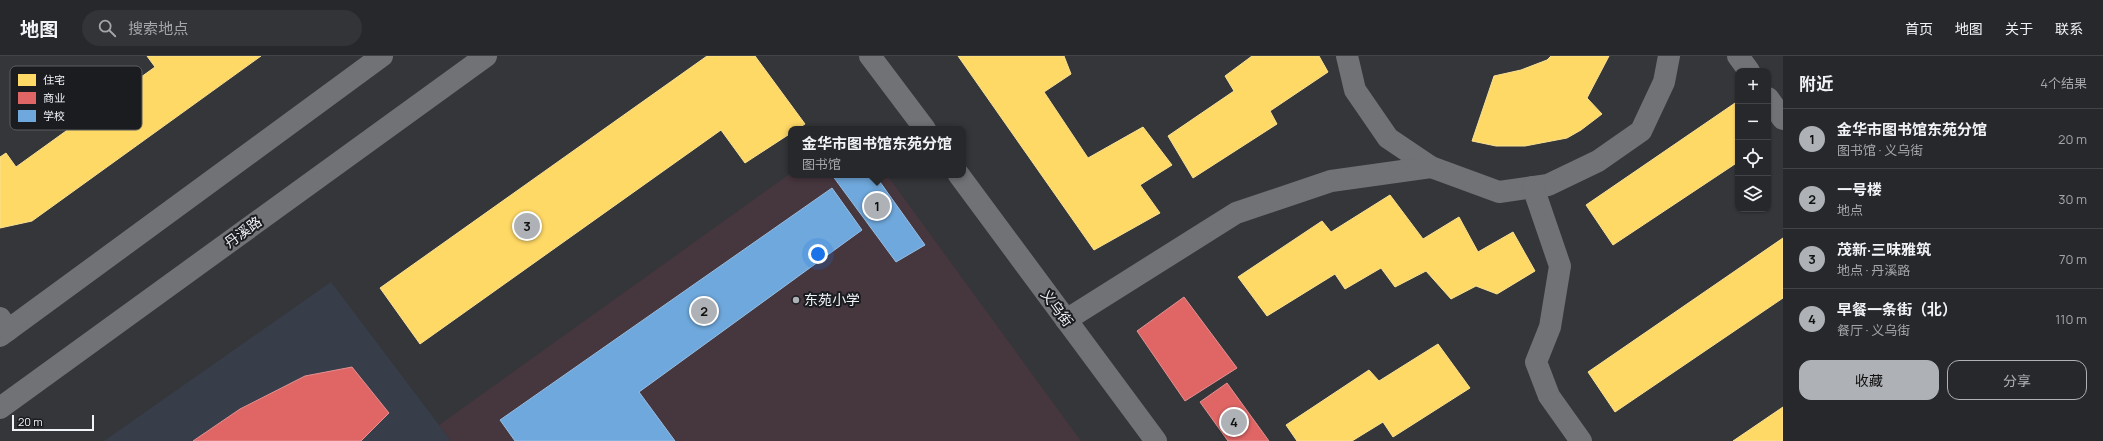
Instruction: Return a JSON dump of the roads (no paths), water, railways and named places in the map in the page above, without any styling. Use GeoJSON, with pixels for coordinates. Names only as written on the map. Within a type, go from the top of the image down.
{"type":"FeatureCollection","features":[{"type":"Feature","properties":{"kind":"street"},"geometry":{"type":"LineString","coordinates":[[3,328],[382,56]]}},
{"type":"Feature","properties":{"kind":"street","name":"丹溪路"},"geometry":{"type":"LineString","coordinates":[[0,408],[486,56]]}},
{"type":"Feature","properties":{"kind":"street"},"geometry":{"type":"LineString","coordinates":[[870,56],[923,126]]}},
{"type":"Feature","properties":{"kind":"street"},"geometry":{"type":"LineString","coordinates":[[1347,56],[1355,90],[1388,138],[1431,167],[1500,192],[1548,185],[1598,161],[1641,131],[1664,82],[1669,56]]}},
{"type":"Feature","properties":{"kind":"street"},"geometry":{"type":"LineString","coordinates":[[1738,56],[1747,68]]}},
{"type":"Feature","properties":{"kind":"street"},"geometry":{"type":"LineString","coordinates":[[1771,102],[1783,119]]}},
{"type":"Feature","properties":{"kind":"street"},"geometry":{"type":"LineString","coordinates":[[1066,320],[1236,213],[1331,181],[1431,167]]}},
{"type":"Feature","properties":{"kind":"street","name":"义乌街"},"geometry":{"type":"LineString","coordinates":[[961,178],[1156,441]]}},
{"type":"Feature","properties":{"kind":"street"},"geometry":{"type":"LineString","coordinates":[[1533,187],[1560,266],[1550,327],[1536,362],[1549,396],[1581,441]]}},
{"type":"Feature","properties":{"kind":"place","name":"金华市图书馆东苑分馆"},"geometry":{"type":"Point","coordinates":[877,206]}},
{"type":"Feature","properties":{"kind":"place","name":"茂新·三味雅筑"},"geometry":{"type":"Point","coordinates":[527,226]}},
{"type":"Feature","properties":{"kind":"place","name":"东苑小学"},"geometry":{"type":"Point","coordinates":[796,300]}},
{"type":"Feature","properties":{"kind":"place","name":"一号楼"},"geometry":{"type":"Point","coordinates":[704,311]}},
{"type":"Feature","properties":{"kind":"place","name":"早餐一条街（北）"},"geometry":{"type":"Point","coordinates":[1234,422]}}]}
